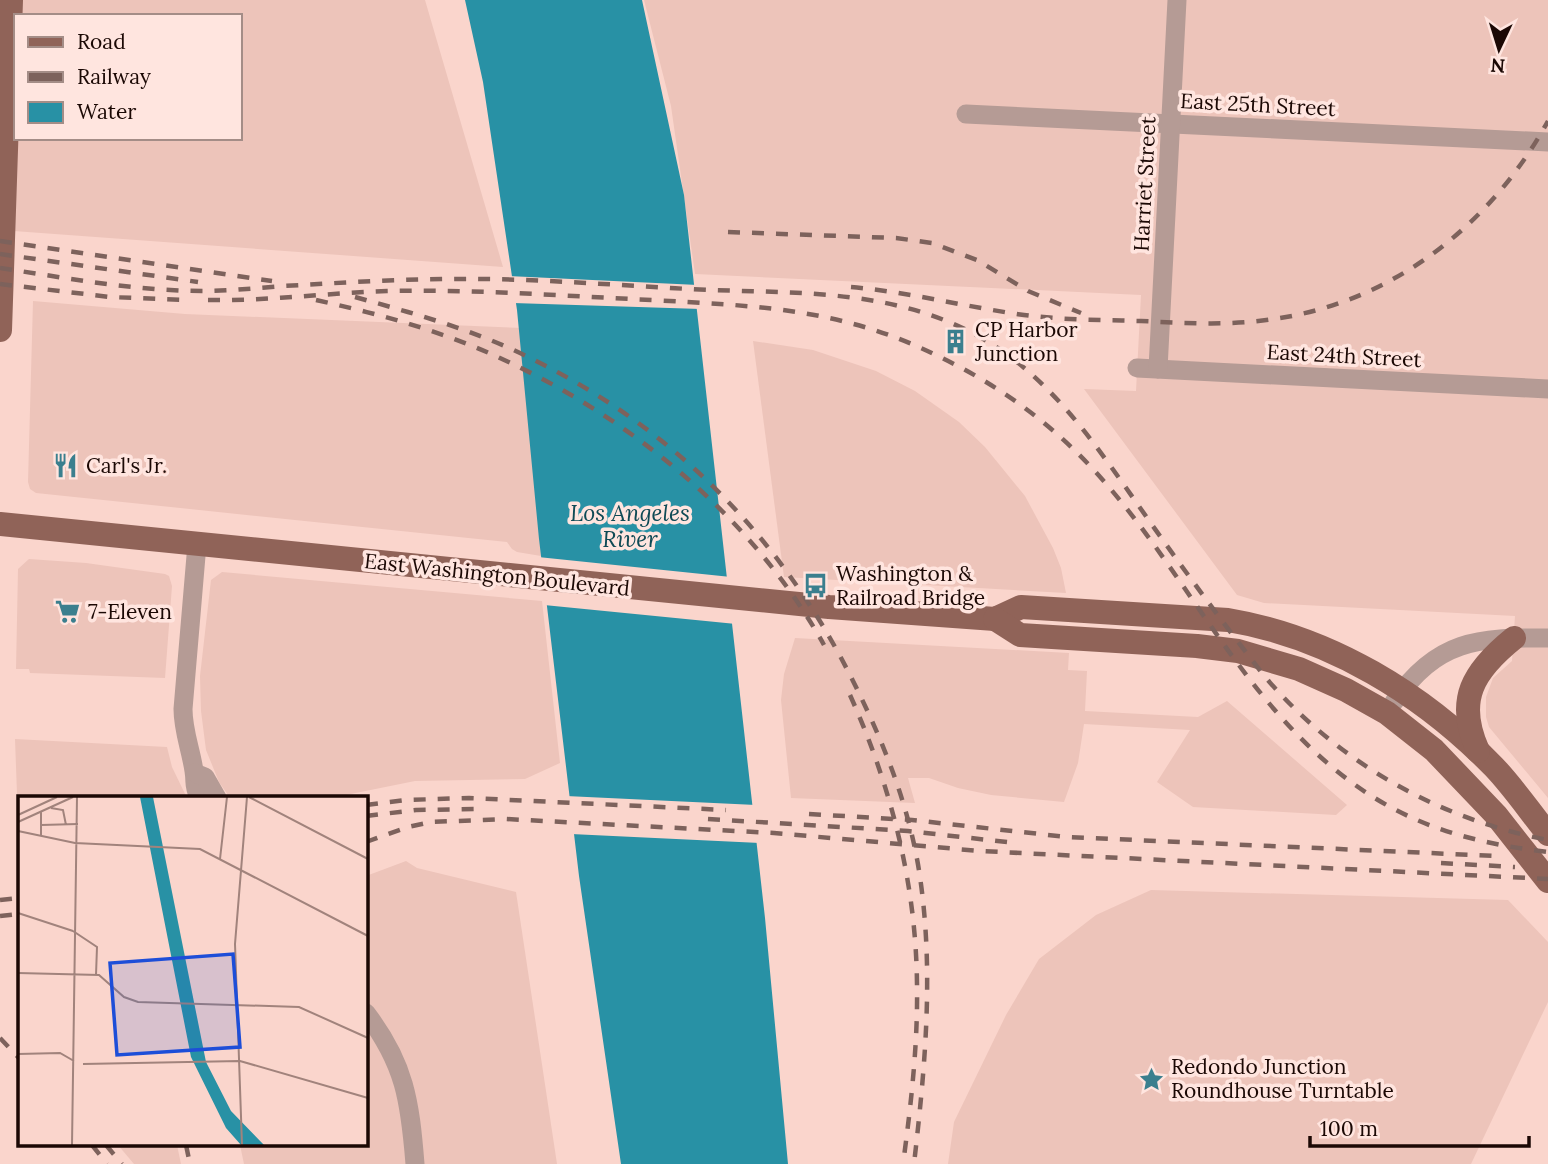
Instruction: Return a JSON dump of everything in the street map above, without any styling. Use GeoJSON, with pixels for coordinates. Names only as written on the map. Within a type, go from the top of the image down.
{"type":"FeatureCollection","features":[{"type":"Feature","properties":{"kind":"main road"},"geometry":{"type":"LineString","coordinates":[[0,330],[11,0]]}},
{"type":"Feature","properties":{"kind":"main road","name":"East Washington Boulevard"},"geometry":{"type":"LineString","coordinates":[[0,524],[764,602],[995,619],[1020,635],[1238,651],[1323,679],[1387,713],[1457,772],[1496,815],[1548,881]]}},
{"type":"Feature","properties":{"kind":"main road","name":"East Washington Boulevard"},"geometry":{"type":"LineString","coordinates":[[995,619],[1021,607],[1228,620],[1288,635],[1338,654],[1402,690],[1449,725],[1497,770],[1548,834]]}},
{"type":"Feature","properties":{"kind":"main road"},"geometry":{"type":"LineString","coordinates":[[1479,752],[1468,720],[1470,691],[1482,667],[1514,638]]}},
{"type":"Feature","properties":{"kind":"street","name":"Harriet Street"},"geometry":{"type":"LineString","coordinates":[[1158,369],[1177,0]]}},
{"type":"Feature","properties":{"kind":"street","name":"East 25th Street"},"geometry":{"type":"LineString","coordinates":[[966,114],[1548,142]]}},
{"type":"Feature","properties":{"kind":"street","name":"East 24th Street"},"geometry":{"type":"LineString","coordinates":[[1137,368],[1548,389]]}},
{"type":"Feature","properties":{"kind":"street"},"geometry":{"type":"LineString","coordinates":[[197,544],[183,709],[185,735],[195,773],[193,784],[199,796]]}},
{"type":"Feature","properties":{"kind":"street"},"geometry":{"type":"LineString","coordinates":[[1387,713],[1419,670],[1433,659],[1465,645],[1514,638],[1548,638]]}},
{"type":"Feature","properties":{"kind":"street"},"geometry":{"type":"LineString","coordinates":[[195,773],[205,777],[216,796]]}},
{"type":"Feature","properties":{"kind":"street"},"geometry":{"type":"LineString","coordinates":[[368,1016],[389,1046],[399,1068],[409,1112],[415,1164]]}},
{"type":"Feature","properties":{"kind":"shaded area"},"geometry":{"type":"Polygon","coordinates":[[[0,0],[425,0],[503,267],[0,230],[0,0]]]}},
{"type":"Feature","properties":{"kind":"shaded area"},"geometry":{"type":"Polygon","coordinates":[[[644,0],[1548,0],[1548,798],[1489,727],[1486,717],[1486,697],[1493,678],[1512,661],[1515,616],[1264,603],[1237,595],[1084,389],[1136,391],[1141,295],[695,274],[671,106],[644,0]]]}},
{"type":"Feature","properties":{"kind":"shaded area"},"geometry":{"type":"Polygon","coordinates":[[[33,301],[185,314],[523,328],[541,556],[517,552],[507,542],[36,493],[30,489],[28,482],[33,301]]]}},
{"type":"Feature","properties":{"kind":"shaded area"},"geometry":{"type":"Polygon","coordinates":[[[753,341],[813,350],[876,371],[915,391],[959,422],[985,447],[1025,496],[1053,548],[1061,568],[1066,593],[784,577],[753,341]]]}},
{"type":"Feature","properties":{"kind":"shaded area"},"geometry":{"type":"Polygon","coordinates":[[[29,559],[86,563],[169,576],[172,586],[165,678],[30,673],[29,669],[16,669],[18,569],[29,559]]]}},
{"type":"Feature","properties":{"kind":"shaded area"},"geometry":{"type":"Polygon","coordinates":[[[222,572],[542,601],[560,763],[525,779],[415,781],[341,796],[229,796],[219,782],[206,750],[201,711],[200,676],[211,580],[222,572]]]}},
{"type":"Feature","properties":{"kind":"shaded area"},"geometry":{"type":"Polygon","coordinates":[[[795,638],[1069,653],[1068,670],[1087,671],[1085,711],[1198,717],[1227,701],[1347,805],[1336,815],[1193,807],[1157,782],[1190,730],[1084,724],[1078,763],[1064,802],[991,795],[929,778],[908,778],[915,803],[791,798],[781,700],[784,674],[795,638]]]}},
{"type":"Feature","properties":{"kind":"shaded area"},"geometry":{"type":"Polygon","coordinates":[[[15,739],[167,747],[172,767],[186,796],[18,796],[18,822],[15,739]]]}},
{"type":"Feature","properties":{"kind":"shaded area"},"geometry":{"type":"Polygon","coordinates":[[[406,861],[417,868],[516,892],[557,1164],[244,1164],[240,1146],[368,1146],[368,875],[406,861]]]}},
{"type":"Feature","properties":{"kind":"shaded area"},"geometry":{"type":"Polygon","coordinates":[[[1151,890],[1508,900],[1548,942],[1548,1002],[1471,1164],[948,1164],[954,1122],[1006,1015],[1039,959],[1096,915],[1151,890]]]}},
{"type":"Feature","properties":{"kind":"shaded area"},"geometry":{"type":"Polygon","coordinates":[[[119,1146],[177,1146],[181,1164],[134,1164],[119,1146]]]}},
{"type":"Feature","properties":{"kind":"water","name":"Los Angeles River"},"geometry":{"type":"Polygon","coordinates":[[[465,0],[642,0],[684,195],[765,918],[788,1164],[621,1164],[579,876],[539,539],[517,310],[483,82],[465,0]]]}},
{"type":"Feature","properties":{"kind":"pier"},"geometry":{"type":"Polygon","coordinates":[[[508,276],[698,285],[701,309],[513,303],[508,276]]]}},
{"type":"Feature","properties":{"kind":"pier"},"geometry":{"type":"Polygon","coordinates":[[[538,557],[731,577],[736,624],[544,605],[538,557]]]}},
{"type":"Feature","properties":{"kind":"pier"},"geometry":{"type":"Polygon","coordinates":[[[566,796],[756,805],[760,843],[571,834],[566,796]]]}},
{"type":"Feature","properties":{"kind":"railway"},"geometry":{"type":"LineString","coordinates":[[851,287],[1024,315],[1068,319],[1224,323],[1274,319],[1318,310],[1359,296],[1434,253],[1468,225],[1498,193],[1525,159],[1548,121]]}},
{"type":"Feature","properties":{"kind":"railway"},"geometry":{"type":"LineString","coordinates":[[728,232],[896,238],[932,243],[977,260],[1028,291],[1081,313]]}},
{"type":"Feature","properties":{"kind":"railway"},"geometry":{"type":"LineString","coordinates":[[0,241],[272,281]]}},
{"type":"Feature","properties":{"kind":"railway"},"geometry":{"type":"LineString","coordinates":[[0,254],[198,282]]}},
{"type":"Feature","properties":{"kind":"railway"},"geometry":{"type":"LineString","coordinates":[[0,268],[152,289],[203,291],[388,280],[484,279],[813,294],[881,302],[946,321],[1003,351],[1066,409],[1259,669],[1302,716],[1332,742],[1399,786],[1434,804],[1471,819],[1548,840]]}},
{"type":"Feature","properties":{"kind":"railway"},"geometry":{"type":"LineString","coordinates":[[0,284],[110,297],[184,300]]}},
{"type":"Feature","properties":{"kind":"railway"},"geometry":{"type":"LineString","coordinates":[[208,300],[420,291],[691,302],[799,312],[869,328],[904,341],[940,357],[1001,391],[1074,449],[1126,508],[1256,688],[1292,730],[1332,767],[1378,800],[1418,821],[1482,841],[1548,852]]}},
{"type":"Feature","properties":{"kind":"railway"},"geometry":{"type":"LineString","coordinates":[[355,297],[491,340],[586,388],[679,455],[759,536],[794,581],[825,630],[875,728],[903,801],[916,851],[927,949],[927,985],[922,1092],[914,1164]]}},
{"type":"Feature","properties":{"kind":"railway"},"geometry":{"type":"LineString","coordinates":[[316,300],[404,322],[489,353],[539,377],[636,437],[680,472],[722,511],[760,553],[794,597],[824,645]]}},
{"type":"Feature","properties":{"kind":"railway"},"geometry":{"type":"LineString","coordinates":[[850,695],[865,729],[889,800],[912,909],[916,946],[916,1029],[903,1164]]}},
{"type":"Feature","properties":{"kind":"railway"},"geometry":{"type":"LineString","coordinates":[[368,805],[406,800],[469,798],[726,810]]}},
{"type":"Feature","properties":{"kind":"railway"},"geometry":{"type":"LineString","coordinates":[[368,816],[416,810],[481,809]]}},
{"type":"Feature","properties":{"kind":"railway"},"geometry":{"type":"LineString","coordinates":[[809,814],[912,820],[1067,837],[1497,856]]}},
{"type":"Feature","properties":{"kind":"railway"},"geometry":{"type":"LineString","coordinates":[[368,841],[431,822],[506,819],[774,833],[980,851],[1548,879]]}},
{"type":"Feature","properties":{"kind":"railway"},"geometry":{"type":"LineString","coordinates":[[708,819],[908,831],[1015,843]]}},
{"type":"Feature","properties":{"kind":"railway"},"geometry":{"type":"LineString","coordinates":[[1441,863],[1515,867]]}},
{"type":"Feature","properties":{"kind":"railway"},"geometry":{"type":"LineString","coordinates":[[0,900],[18,898]]}},
{"type":"Feature","properties":{"kind":"railway"},"geometry":{"type":"LineString","coordinates":[[0,916],[18,914]]}},
{"type":"Feature","properties":{"kind":"railway"},"geometry":{"type":"LineString","coordinates":[[0,1038],[18,1057]]}},
{"type":"Feature","properties":{"kind":"railway"},"geometry":{"type":"LineString","coordinates":[[93,1146],[107,1164]]}},
{"type":"Feature","properties":{"kind":"railway"},"geometry":{"type":"LineString","coordinates":[[107,1146],[122,1164]]}},
{"type":"Feature","properties":{"kind":"railway"},"geometry":{"type":"LineString","coordinates":[[186,1146],[190,1164]]}},
{"type":"Feature","properties":{"kind":"place","name":"CP Harbor Junction"},"geometry":{"type":"Point","coordinates":[955,342]}},
{"type":"Feature","properties":{"kind":"place","name":"Carl's Jr."},"geometry":{"type":"Point","coordinates":[66,466]}},
{"type":"Feature","properties":{"kind":"place","name":"Washington & Railroad Bridge"},"geometry":{"type":"Point","coordinates":[816,586]}},
{"type":"Feature","properties":{"kind":"place","name":"7-Eleven"},"geometry":{"type":"Point","coordinates":[68,612]}},
{"type":"Feature","properties":{"kind":"place","name":"Redondo Junction Roundhouse Turntable"},"geometry":{"type":"Point","coordinates":[1151,1079]}}]}
